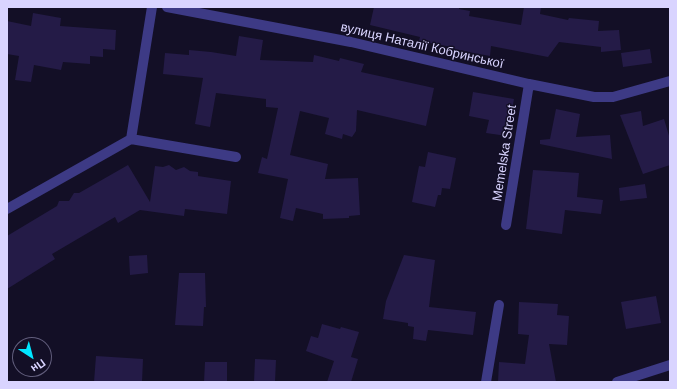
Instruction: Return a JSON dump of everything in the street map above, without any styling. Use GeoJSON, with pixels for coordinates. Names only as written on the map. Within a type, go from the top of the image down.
{"type":"FeatureCollection","features":[{"type":"Feature","properties":{"kind":"street"},"geometry":{"type":"LineString","coordinates":[[131,139],[152,7]]}},
{"type":"Feature","properties":{"kind":"street","name":"вулиця Наталії Кобринської"},"geometry":{"type":"LineString","coordinates":[[167,7],[351,42],[529,84],[594,97],[614,97],[670,81]]}},
{"type":"Feature","properties":{"kind":"street","name":"Memelska Street"},"geometry":{"type":"LineString","coordinates":[[506,225],[529,84]]}},
{"type":"Feature","properties":{"kind":"street"},"geometry":{"type":"LineString","coordinates":[[7,209],[131,139],[236,157]]}},
{"type":"Feature","properties":{"kind":"street"},"geometry":{"type":"LineString","coordinates":[[486,382],[498,304]]}},
{"type":"Feature","properties":{"kind":"street"},"geometry":{"type":"LineString","coordinates":[[617,382],[670,365]]}},
{"type":"Feature","properties":{"kind":"building"},"geometry":{"type":"Polygon","coordinates":[[[374,7],[459,7],[459,9],[470,11],[469,16],[521,25],[524,7],[541,7],[540,14],[568,20],[569,18],[599,21],[598,31],[619,30],[621,50],[601,52],[601,47],[559,42],[548,57],[491,46],[490,56],[419,41],[420,37],[370,25],[374,7]]]}},
{"type":"Feature","properties":{"kind":"building"},"geometry":{"type":"Polygon","coordinates":[[[33,13],[61,18],[60,26],[116,30],[115,50],[103,49],[103,57],[90,56],[90,64],[63,62],[61,70],[34,65],[31,82],[15,80],[19,56],[7,54],[7,21],[31,26],[33,13]]]}},
{"type":"Feature","properties":{"kind":"building"},"geometry":{"type":"Polygon","coordinates":[[[239,36],[263,40],[260,60],[313,62],[314,55],[339,61],[340,58],[364,64],[361,72],[434,88],[426,126],[357,110],[356,131],[352,137],[343,134],[342,139],[325,134],[329,118],[300,111],[290,155],[328,164],[325,179],[358,178],[360,215],[349,216],[349,218],[323,219],[323,214],[296,208],[293,221],[280,218],[288,179],[258,173],[262,157],[267,159],[278,108],[266,107],[266,99],[216,93],[210,127],[195,124],[203,78],[163,74],[165,53],[189,55],[189,50],[236,56],[239,36]]]}},
{"type":"Feature","properties":{"kind":"building"},"geometry":{"type":"Polygon","coordinates":[[[650,49],[652,63],[623,67],[621,53],[650,49]]]}},
{"type":"Feature","properties":{"kind":"building"},"geometry":{"type":"Polygon","coordinates":[[[473,92],[514,99],[507,136],[486,133],[489,120],[469,116],[473,92]]]}},
{"type":"Feature","properties":{"kind":"building"},"geometry":{"type":"Polygon","coordinates":[[[556,109],[580,114],[576,137],[610,135],[612,159],[540,144],[540,140],[550,139],[556,109]]]}},
{"type":"Feature","properties":{"kind":"building"},"geometry":{"type":"Polygon","coordinates":[[[641,111],[643,126],[664,119],[670,139],[670,165],[643,174],[620,115],[641,111]]]}},
{"type":"Feature","properties":{"kind":"building"},"geometry":{"type":"Polygon","coordinates":[[[428,152],[456,158],[450,189],[442,188],[441,195],[438,195],[435,207],[412,202],[419,166],[425,167],[428,152]]]}},
{"type":"Feature","properties":{"kind":"building"},"geometry":{"type":"Polygon","coordinates":[[[128,165],[150,202],[155,166],[163,167],[169,165],[176,170],[184,167],[190,171],[198,172],[198,176],[231,181],[227,214],[185,209],[184,216],[140,210],[118,223],[115,217],[52,254],[55,259],[7,289],[7,236],[57,206],[59,201],[69,201],[74,193],[79,193],[128,165]]]}},
{"type":"Feature","properties":{"kind":"building"},"geometry":{"type":"Polygon","coordinates":[[[533,170],[579,173],[577,197],[603,200],[601,214],[565,210],[562,234],[526,229],[533,170]]]}},
{"type":"Feature","properties":{"kind":"building"},"geometry":{"type":"Polygon","coordinates":[[[645,184],[647,198],[620,201],[619,188],[645,184]]]}},
{"type":"Feature","properties":{"kind":"building"},"geometry":{"type":"Polygon","coordinates":[[[147,255],[148,273],[130,275],[129,256],[147,255]]]}},
{"type":"Feature","properties":{"kind":"building"},"geometry":{"type":"Polygon","coordinates":[[[404,255],[435,260],[429,307],[476,312],[473,335],[428,330],[426,341],[413,339],[414,327],[408,326],[408,323],[383,319],[386,301],[404,255]]]}},
{"type":"Feature","properties":{"kind":"building"},"geometry":{"type":"Polygon","coordinates":[[[179,273],[205,273],[206,307],[204,307],[203,326],[175,325],[179,273]]]}},
{"type":"Feature","properties":{"kind":"building"},"geometry":{"type":"Polygon","coordinates":[[[656,296],[661,323],[626,329],[621,302],[656,296]]]}},
{"type":"Feature","properties":{"kind":"building"},"geometry":{"type":"Polygon","coordinates":[[[519,302],[558,304],[557,315],[569,316],[567,345],[549,344],[556,382],[498,382],[499,362],[525,364],[529,335],[518,334],[519,302]]]}},
{"type":"Feature","properties":{"kind":"building"},"geometry":{"type":"Polygon","coordinates":[[[322,324],[359,332],[351,357],[358,359],[351,382],[327,382],[334,361],[306,351],[311,336],[318,338],[322,324]]]}},
{"type":"Feature","properties":{"kind":"building"},"geometry":{"type":"Polygon","coordinates":[[[96,356],[143,359],[142,382],[94,382],[96,356]]]}},
{"type":"Feature","properties":{"kind":"building"},"geometry":{"type":"Polygon","coordinates":[[[255,359],[276,360],[275,382],[254,382],[255,359]]]}},
{"type":"Feature","properties":{"kind":"building"},"geometry":{"type":"Polygon","coordinates":[[[205,362],[227,362],[227,382],[204,382],[205,362]]]}}]}
